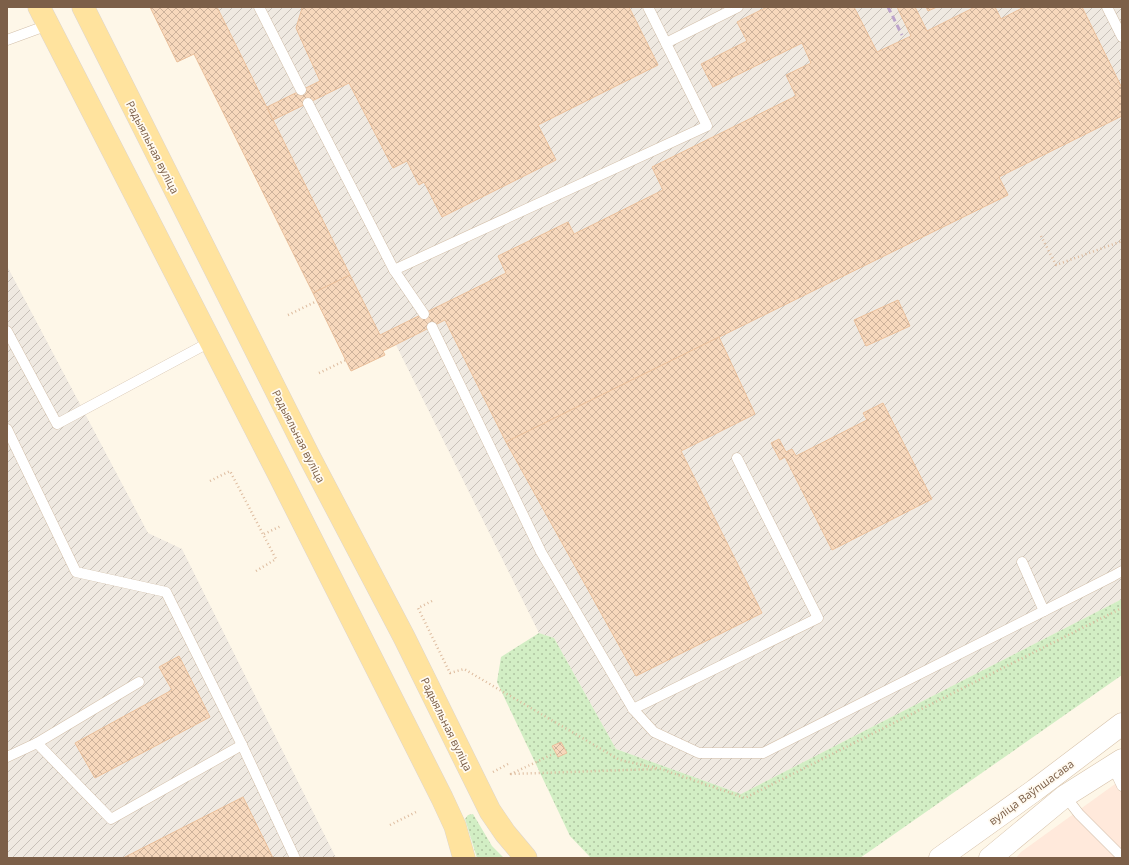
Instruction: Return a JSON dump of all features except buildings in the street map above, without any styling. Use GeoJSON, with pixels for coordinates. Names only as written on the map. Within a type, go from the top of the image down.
{"type":"FeatureCollection","features":[{"type":"Feature","properties":{"kind":"main road","name":"Радыяльная вуліца"},"geometry":{"type":"LineString","coordinates":[[82,7],[310,458],[404,637],[490,811],[505,833],[526,858]]}},
{"type":"Feature","properties":{"kind":"main road"},"geometry":{"type":"LineString","coordinates":[[44,16],[442,798],[455,826],[464,858]]}},
{"type":"Feature","properties":{"kind":"main road","name":"вуліца Ваўпшасава"},"geometry":{"type":"LineString","coordinates":[[940,858],[1122,724]]}},
{"type":"Feature","properties":{"kind":"main road"},"geometry":{"type":"LineString","coordinates":[[990,858],[1065,796],[1117,763]]}},
{"type":"Feature","properties":{"kind":"lane"},"geometry":{"type":"LineString","coordinates":[[259,7],[301,90]]}},
{"type":"Feature","properties":{"kind":"lane"},"geometry":{"type":"LineString","coordinates":[[394,270],[708,126],[648,7]]}},
{"type":"Feature","properties":{"kind":"lane"},"geometry":{"type":"LineString","coordinates":[[666,43],[738,7]]}},
{"type":"Feature","properties":{"kind":"lane"},"geometry":{"type":"LineString","coordinates":[[1107,7],[1122,37]]}},
{"type":"Feature","properties":{"kind":"lane"},"geometry":{"type":"LineString","coordinates":[[7,40],[44,16]]}},
{"type":"Feature","properties":{"kind":"lane"},"geometry":{"type":"LineString","coordinates":[[308,103],[394,270],[424,314]]}},
{"type":"Feature","properties":{"kind":"lane"},"geometry":{"type":"LineString","coordinates":[[432,327],[541,552],[633,709],[654,732],[698,753],[763,753],[1122,571]]}},
{"type":"Feature","properties":{"kind":"lane"},"geometry":{"type":"LineString","coordinates":[[7,331],[57,424],[210,342]]}},
{"type":"Feature","properties":{"kind":"lane"},"geometry":{"type":"LineString","coordinates":[[7,429],[10,440],[76,572],[166,592],[242,745],[295,858]]}},
{"type":"Feature","properties":{"kind":"lane"},"geometry":{"type":"LineString","coordinates":[[633,709],[818,618],[737,458]]}},
{"type":"Feature","properties":{"kind":"lane"},"geometry":{"type":"LineString","coordinates":[[1022,562],[1044,611]]}},
{"type":"Feature","properties":{"kind":"lane"},"geometry":{"type":"LineString","coordinates":[[7,757],[37,743],[139,682]]}},
{"type":"Feature","properties":{"kind":"lane"},"geometry":{"type":"LineString","coordinates":[[37,743],[111,819],[242,745]]}},
{"type":"Feature","properties":{"kind":"lane"},"geometry":{"type":"LineString","coordinates":[[1117,763],[1122,786]]}},
{"type":"Feature","properties":{"kind":"lane"},"geometry":{"type":"LineString","coordinates":[[1065,796],[1079,814],[1122,857]]}},
{"type":"Feature","properties":{"kind":"path"},"geometry":{"type":"LineString","coordinates":[[1041,236],[1056,265],[1122,240]]}},
{"type":"Feature","properties":{"kind":"path"},"geometry":{"type":"LineString","coordinates":[[288,315],[317,301]]}},
{"type":"Feature","properties":{"kind":"path"},"geometry":{"type":"LineString","coordinates":[[319,373],[346,360]]}},
{"type":"Feature","properties":{"kind":"path"},"geometry":{"type":"LineString","coordinates":[[210,481],[230,470],[264,534],[276,559],[256,571]]}},
{"type":"Feature","properties":{"kind":"path"},"geometry":{"type":"LineString","coordinates":[[432,601],[418,608],[450,673],[464,669],[620,760],[661,769],[745,798],[1122,608]]}},
{"type":"Feature","properties":{"kind":"path"},"geometry":{"type":"LineString","coordinates":[[551,754],[511,774],[661,769]]}},
{"type":"Feature","properties":{"kind":"path"},"geometry":{"type":"LineString","coordinates":[[390,825],[416,812]]}},
{"type":"Feature","properties":{"kind":"shaded area"},"geometry":{"type":"Polygon","coordinates":[[[150,7],[1122,7],[1122,599],[741,794],[616,749],[554,638],[539,633],[396,345],[383,351],[385,355],[351,371],[195,54],[177,62],[150,7]]]}},
{"type":"Feature","properties":{"kind":"shaded area"},"geometry":{"type":"Polygon","coordinates":[[[7,266],[148,533],[182,549],[336,858],[7,858],[7,266]]]}},
{"type":"Feature","properties":{"kind":"shaded area"},"geometry":{"type":"Polygon","coordinates":[[[1122,779],[1122,858],[1016,858],[1021,852],[1122,779]]]}},
{"type":"Feature","properties":{"kind":"green space"},"geometry":{"type":"Polygon","coordinates":[[[1122,599],[1122,675],[860,858],[591,858],[570,836],[497,682],[501,657],[539,633],[554,638],[616,749],[741,794],[1122,599]]]}},
{"type":"Feature","properties":{"kind":"green space"},"geometry":{"type":"Polygon","coordinates":[[[473,814],[492,846],[504,858],[477,858],[465,819],[468,815],[473,814]]]}},
{"type":"Feature","properties":{"kind":"railway"},"geometry":{"type":"LineString","coordinates":[[888,7],[902,35]]}}]}
